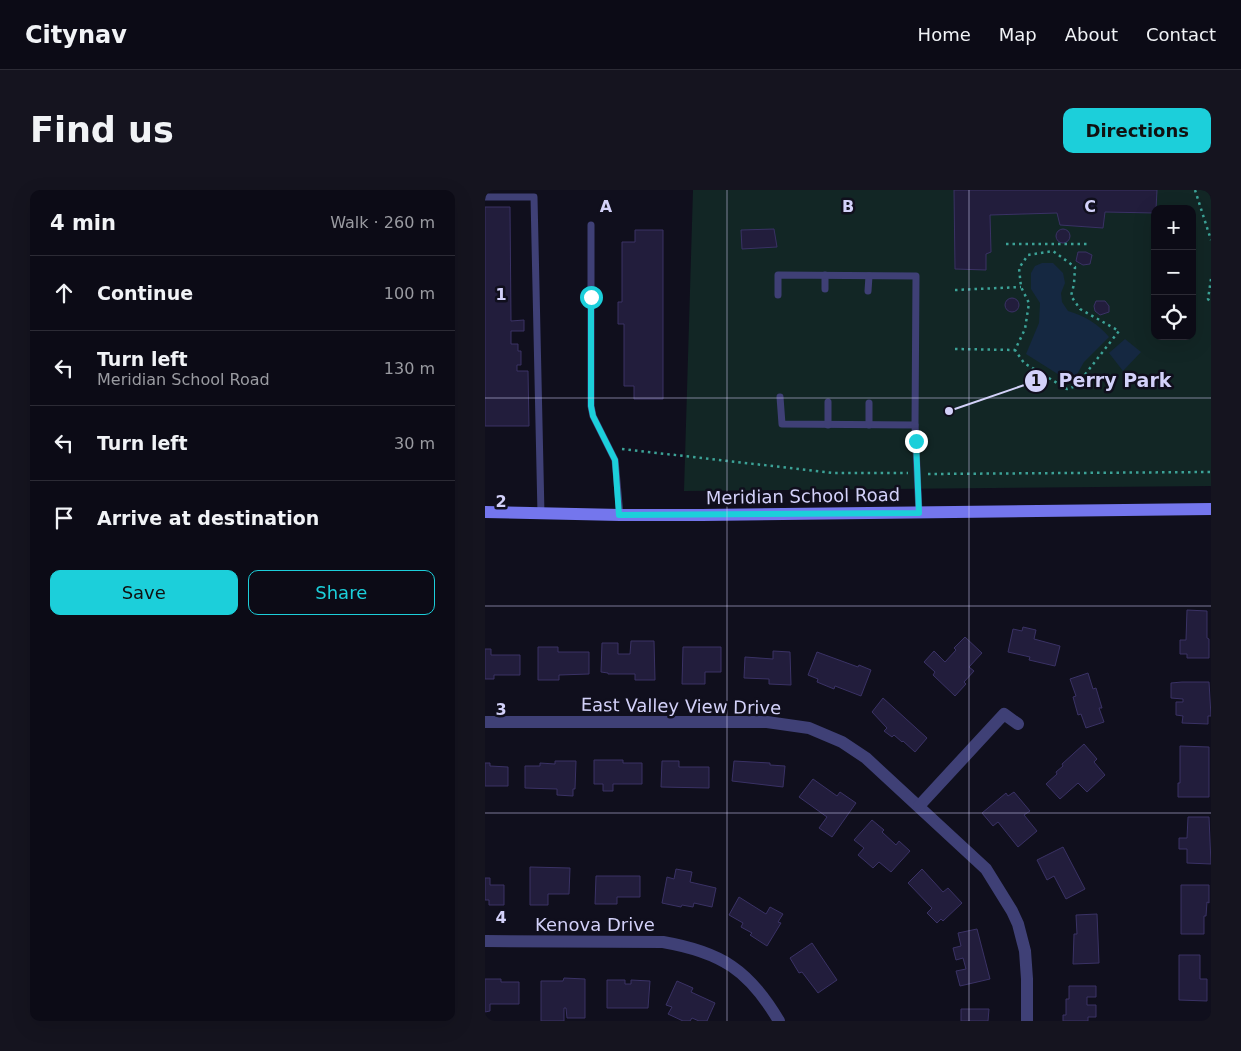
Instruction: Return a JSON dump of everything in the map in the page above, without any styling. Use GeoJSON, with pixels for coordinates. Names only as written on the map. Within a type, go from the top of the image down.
{"type":"FeatureCollection","features":[{"type":"Feature","properties":{"kind":"main road","name":"Meridian School Road"},"geometry":{"type":"LineString","coordinates":[[485,512],[619,515],[1211,509]]}},
{"type":"Feature","properties":{"kind":"street"},"geometry":{"type":"LineString","coordinates":[[919,806],[1004,714],[1018,724]]}},
{"type":"Feature","properties":{"kind":"street","name":"East Valley View Drive"},"geometry":{"type":"LineString","coordinates":[[485,722],[767,722],[809,728],[842,742],[866,758],[986,869],[1013,911],[1025,951],[1027,1021]]}},
{"type":"Feature","properties":{"kind":"street","name":"Kenova Drive"},"geometry":{"type":"LineString","coordinates":[[485,941],[663,942],[691,947],[741,972],[766,998],[779,1021]]}},
{"type":"Feature","properties":{"kind":"lane"},"geometry":{"type":"LineString","coordinates":[[485,197],[534,197],[541,514]]}},
{"type":"Feature","properties":{"kind":"lane"},"geometry":{"type":"LineString","coordinates":[[591,225],[591,406],[593,416],[615,460],[619,515]]}},
{"type":"Feature","properties":{"kind":"lane"},"geometry":{"type":"LineString","coordinates":[[778,295],[778,275],[916,276],[915,425],[919,513]]}},
{"type":"Feature","properties":{"kind":"lane"},"geometry":{"type":"LineString","coordinates":[[825,275],[825,289]]}},
{"type":"Feature","properties":{"kind":"lane"},"geometry":{"type":"LineString","coordinates":[[868,291],[869,276]]}},
{"type":"Feature","properties":{"kind":"lane"},"geometry":{"type":"LineString","coordinates":[[780,397],[782,424],[915,425]]}},
{"type":"Feature","properties":{"kind":"lane"},"geometry":{"type":"LineString","coordinates":[[828,402],[828,425]]}},
{"type":"Feature","properties":{"kind":"lane"},"geometry":{"type":"LineString","coordinates":[[869,403],[869,425]]}},
{"type":"Feature","properties":{"kind":"path"},"geometry":{"type":"LineString","coordinates":[[1195,190],[1211,240]]}},
{"type":"Feature","properties":{"kind":"path"},"geometry":{"type":"LineString","coordinates":[[1005,244],[1089,244]]}},
{"type":"Feature","properties":{"kind":"path"},"geometry":{"type":"LineString","coordinates":[[1015,350],[1023,363],[1067,389],[1076,386],[1119,331],[1080,309],[1071,296],[1075,267],[1053,251],[1049,244]]}},
{"type":"Feature","properties":{"kind":"path"},"geometry":{"type":"LineString","coordinates":[[1015,350],[1025,329],[1029,303],[1021,287],[1019,268],[1028,255],[1053,251]]}},
{"type":"Feature","properties":{"kind":"path"},"geometry":{"type":"LineString","coordinates":[[1211,279],[1208,299],[1211,303]]}},
{"type":"Feature","properties":{"kind":"path"},"geometry":{"type":"LineString","coordinates":[[955,290],[1021,287]]}},
{"type":"Feature","properties":{"kind":"path"},"geometry":{"type":"LineString","coordinates":[[955,349],[1015,350]]}},
{"type":"Feature","properties":{"kind":"green space"},"geometry":{"type":"Polygon","coordinates":[[[693,190],[1211,190],[1211,486],[684,491],[693,190]]]}},
{"type":"Feature","properties":{"kind":"water"},"geometry":{"type":"Polygon","coordinates":[[[1042,263],[1053,263],[1063,273],[1065,283],[1061,293],[1062,302],[1068,311],[1090,321],[1109,337],[1084,362],[1072,383],[1026,354],[1039,323],[1040,303],[1031,289],[1031,273],[1035,266],[1042,263]]]}},
{"type":"Feature","properties":{"kind":"water"},"geometry":{"type":"Polygon","coordinates":[[[1125,339],[1141,352],[1123,371],[1109,353],[1125,339]]]}},
{"type":"Feature","properties":{"kind":"building"},"geometry":{"type":"Polygon","coordinates":[[[954,190],[1157,190],[1156,205],[1151,205],[1151,213],[1105,212],[1103,228],[1060,225],[1057,213],[990,215],[991,252],[986,254],[986,270],[955,269],[954,190]]]}},
{"type":"Feature","properties":{"kind":"building"},"geometry":{"type":"Polygon","coordinates":[[[485,207],[510,207],[511,321],[524,320],[524,331],[511,331],[511,344],[518,344],[518,351],[521,351],[521,365],[517,365],[517,371],[528,371],[529,426],[485,426],[485,207]]]}},
{"type":"Feature","properties":{"kind":"building"},"geometry":{"type":"Polygon","coordinates":[[[774,229],[777,247],[742,249],[741,230],[774,229]]]}},
{"type":"Feature","properties":{"kind":"building"},"geometry":{"type":"Polygon","coordinates":[[[1063,229],[1068,231],[1070,236],[1068,241],[1063,243],[1058,241],[1056,236],[1058,231],[1063,229]]]}},
{"type":"Feature","properties":{"kind":"building"},"geometry":{"type":"Polygon","coordinates":[[[635,230],[663,230],[663,399],[634,399],[634,386],[624,386],[624,324],[618,324],[618,302],[622,302],[622,242],[635,242],[635,230]]]}},
{"type":"Feature","properties":{"kind":"building"},"geometry":{"type":"Polygon","coordinates":[[[1078,252],[1086,252],[1092,255],[1090,264],[1083,265],[1076,261],[1078,252]]]}},
{"type":"Feature","properties":{"kind":"building"},"geometry":{"type":"Polygon","coordinates":[[[1012,298],[1017,300],[1019,305],[1017,310],[1012,312],[1007,310],[1005,305],[1007,300],[1012,298]]]}},
{"type":"Feature","properties":{"kind":"building"},"geometry":{"type":"Polygon","coordinates":[[[1096,301],[1105,301],[1109,306],[1109,312],[1100,315],[1095,311],[1096,301]]]}},
{"type":"Feature","properties":{"kind":"building"},"geometry":{"type":"Polygon","coordinates":[[[1187,610],[1207,611],[1209,658],[1187,658],[1187,654],[1180,654],[1180,640],[1186,640],[1187,610]]]}},
{"type":"Feature","properties":{"kind":"building"},"geometry":{"type":"Polygon","coordinates":[[[1023,627],[1036,630],[1034,639],[1060,646],[1055,666],[1029,660],[1030,657],[1008,652],[1013,629],[1022,631],[1023,627]]]}},
{"type":"Feature","properties":{"kind":"building"},"geometry":{"type":"Polygon","coordinates":[[[965,637],[982,653],[969,667],[974,671],[955,696],[933,675],[935,672],[924,662],[934,651],[945,662],[956,650],[954,648],[965,637]]]}},
{"type":"Feature","properties":{"kind":"building"},"geometry":{"type":"Polygon","coordinates":[[[631,641],[654,641],[655,680],[635,680],[635,674],[608,674],[601,672],[602,643],[618,643],[618,654],[630,654],[631,641]]]}},
{"type":"Feature","properties":{"kind":"building"},"geometry":{"type":"Polygon","coordinates":[[[538,647],[558,647],[558,652],[589,652],[589,674],[559,675],[559,680],[538,680],[538,647]]]}},
{"type":"Feature","properties":{"kind":"building"},"geometry":{"type":"Polygon","coordinates":[[[683,647],[721,647],[721,672],[705,672],[705,684],[682,684],[683,647]]]}},
{"type":"Feature","properties":{"kind":"building"},"geometry":{"type":"Polygon","coordinates":[[[485,649],[491,649],[491,655],[520,655],[520,675],[494,675],[494,679],[485,679],[485,649]]]}},
{"type":"Feature","properties":{"kind":"building"},"geometry":{"type":"Polygon","coordinates":[[[773,651],[790,652],[791,685],[769,684],[769,679],[744,678],[745,657],[773,659],[773,651]]]}},
{"type":"Feature","properties":{"kind":"building"},"geometry":{"type":"Polygon","coordinates":[[[817,652],[871,670],[861,696],[835,686],[834,689],[817,682],[818,679],[808,675],[817,652]]]}},
{"type":"Feature","properties":{"kind":"building"},"geometry":{"type":"Polygon","coordinates":[[[1088,673],[1093,689],[1096,688],[1102,708],[1099,708],[1104,722],[1086,728],[1081,714],[1078,715],[1073,697],[1076,696],[1070,679],[1088,673]]]}},
{"type":"Feature","properties":{"kind":"building"},"geometry":{"type":"Polygon","coordinates":[[[1209,682],[1211,716],[1208,716],[1208,724],[1182,723],[1183,716],[1176,715],[1176,702],[1183,702],[1183,699],[1171,698],[1171,683],[1209,682]]]}},
{"type":"Feature","properties":{"kind":"building"},"geometry":{"type":"Polygon","coordinates":[[[883,698],[927,738],[915,752],[903,741],[894,735],[892,737],[884,731],[887,728],[872,712],[883,698]]]}},
{"type":"Feature","properties":{"kind":"building"},"geometry":{"type":"Polygon","coordinates":[[[1084,744],[1097,759],[1094,762],[1105,775],[1087,792],[1078,783],[1060,799],[1046,784],[1057,774],[1056,772],[1063,766],[1062,764],[1084,744]]]}},
{"type":"Feature","properties":{"kind":"building"},"geometry":{"type":"Polygon","coordinates":[[[1180,746],[1209,747],[1209,797],[1178,797],[1180,746]]]}},
{"type":"Feature","properties":{"kind":"building"},"geometry":{"type":"Polygon","coordinates":[[[594,760],[623,760],[623,763],[642,763],[642,784],[613,784],[613,791],[603,791],[603,784],[594,784],[594,760]]]}},
{"type":"Feature","properties":{"kind":"building"},"geometry":{"type":"Polygon","coordinates":[[[555,761],[576,761],[573,796],[557,795],[557,789],[525,788],[525,766],[540,766],[540,763],[555,764],[555,761]]]}},
{"type":"Feature","properties":{"kind":"building"},"geometry":{"type":"Polygon","coordinates":[[[662,761],[679,761],[679,767],[709,767],[709,788],[661,787],[662,761]]]}},
{"type":"Feature","properties":{"kind":"building"},"geometry":{"type":"Polygon","coordinates":[[[734,761],[770,763],[770,765],[785,766],[783,787],[732,781],[734,761]]]}},
{"type":"Feature","properties":{"kind":"building"},"geometry":{"type":"Polygon","coordinates":[[[485,763],[490,763],[490,766],[508,767],[508,786],[485,786],[485,763]]]}},
{"type":"Feature","properties":{"kind":"building"},"geometry":{"type":"Polygon","coordinates":[[[813,779],[837,796],[840,792],[856,803],[832,837],[819,828],[827,817],[799,797],[813,779]]]}},
{"type":"Feature","properties":{"kind":"building"},"geometry":{"type":"Polygon","coordinates":[[[1014,792],[1030,811],[1024,815],[1037,831],[1018,847],[998,822],[993,826],[982,813],[1006,793],[1008,796],[1014,792]]]}},
{"type":"Feature","properties":{"kind":"building"},"geometry":{"type":"Polygon","coordinates":[[[1188,817],[1209,817],[1211,864],[1187,863],[1187,849],[1179,849],[1179,838],[1187,838],[1188,817]]]}},
{"type":"Feature","properties":{"kind":"building"},"geometry":{"type":"Polygon","coordinates":[[[872,820],[884,830],[882,832],[896,845],[899,841],[910,851],[891,872],[879,862],[873,868],[858,855],[864,848],[854,840],[872,820]]]}},
{"type":"Feature","properties":{"kind":"building"},"geometry":{"type":"Polygon","coordinates":[[[1063,847],[1085,889],[1066,899],[1054,876],[1047,880],[1037,860],[1063,847]]]}},
{"type":"Feature","properties":{"kind":"building"},"geometry":{"type":"Polygon","coordinates":[[[530,867],[570,868],[569,894],[548,894],[548,905],[530,905],[530,867]]]}},
{"type":"Feature","properties":{"kind":"building"},"geometry":{"type":"Polygon","coordinates":[[[676,869],[692,872],[690,882],[716,888],[712,907],[694,903],[693,907],[682,905],[681,907],[662,903],[667,877],[674,879],[676,869]]]}},
{"type":"Feature","properties":{"kind":"building"},"geometry":{"type":"Polygon","coordinates":[[[922,869],[943,892],[948,888],[962,903],[943,921],[941,919],[937,923],[927,913],[932,908],[908,883],[922,869]]]}},
{"type":"Feature","properties":{"kind":"building"},"geometry":{"type":"Polygon","coordinates":[[[596,876],[640,876],[640,897],[617,897],[617,904],[595,904],[596,876]]]}},
{"type":"Feature","properties":{"kind":"building"},"geometry":{"type":"Polygon","coordinates":[[[485,878],[490,878],[490,885],[504,885],[504,905],[489,905],[489,900],[485,900],[485,878]]]}},
{"type":"Feature","properties":{"kind":"building"},"geometry":{"type":"Polygon","coordinates":[[[1181,885],[1209,885],[1209,903],[1207,902],[1206,916],[1204,916],[1204,934],[1181,934],[1181,885]]]}},
{"type":"Feature","properties":{"kind":"building"},"geometry":{"type":"Polygon","coordinates":[[[739,897],[766,914],[770,907],[783,914],[778,922],[781,923],[767,946],[750,935],[752,933],[741,927],[743,923],[729,915],[739,897]]]}},
{"type":"Feature","properties":{"kind":"building"},"geometry":{"type":"Polygon","coordinates":[[[1097,914],[1099,963],[1073,964],[1074,934],[1077,934],[1076,915],[1097,914]]]}},
{"type":"Feature","properties":{"kind":"building"},"geometry":{"type":"Polygon","coordinates":[[[977,929],[990,979],[960,986],[956,971],[966,969],[963,958],[956,960],[953,948],[961,946],[958,933],[977,929]]]}},
{"type":"Feature","properties":{"kind":"building"},"geometry":{"type":"Polygon","coordinates":[[[812,943],[837,980],[818,993],[802,972],[799,973],[790,958],[812,943]]]}},
{"type":"Feature","properties":{"kind":"building"},"geometry":{"type":"Polygon","coordinates":[[[1179,955],[1200,955],[1200,979],[1207,979],[1207,1001],[1179,1000],[1179,955]]]}},
{"type":"Feature","properties":{"kind":"building"},"geometry":{"type":"Polygon","coordinates":[[[564,978],[585,979],[585,1018],[567,1018],[566,1008],[564,1008],[564,1021],[541,1021],[541,981],[563,981],[564,978]]]}},
{"type":"Feature","properties":{"kind":"building"},"geometry":{"type":"Polygon","coordinates":[[[485,979],[501,979],[501,982],[519,982],[519,1004],[490,1004],[490,1011],[485,1012],[485,979]]]}},
{"type":"Feature","properties":{"kind":"building"},"geometry":{"type":"Polygon","coordinates":[[[607,980],[625,980],[625,984],[631,984],[631,980],[650,981],[648,1008],[607,1008],[607,980]]]}},
{"type":"Feature","properties":{"kind":"building"},"geometry":{"type":"Polygon","coordinates":[[[677,981],[693,988],[691,992],[715,1003],[707,1021],[699,1021],[692,1018],[690,1021],[683,1021],[668,1014],[672,1007],[666,1005],[677,981]]]}},
{"type":"Feature","properties":{"kind":"building"},"geometry":{"type":"Polygon","coordinates":[[[1069,986],[1096,986],[1096,997],[1087,997],[1087,1005],[1096,1005],[1096,1017],[1088,1017],[1088,1021],[1063,1021],[1063,1015],[1066,1015],[1066,999],[1069,999],[1069,986]]]}},
{"type":"Feature","properties":{"kind":"building"},"geometry":{"type":"Polygon","coordinates":[[[961,1009],[989,1009],[988,1021],[961,1021],[961,1009]]]}},
{"type":"Feature","properties":{"kind":"place","name":"Perry Park"},"geometry":{"type":"Point","coordinates":[949,411]}},
{"type":"Feature","properties":{"kind":"route"},"geometry":{"type":"LineString","coordinates":[[591,297],[591,406],[593,416],[615,460],[619,515],[919,513],[916,441]]}}]}
